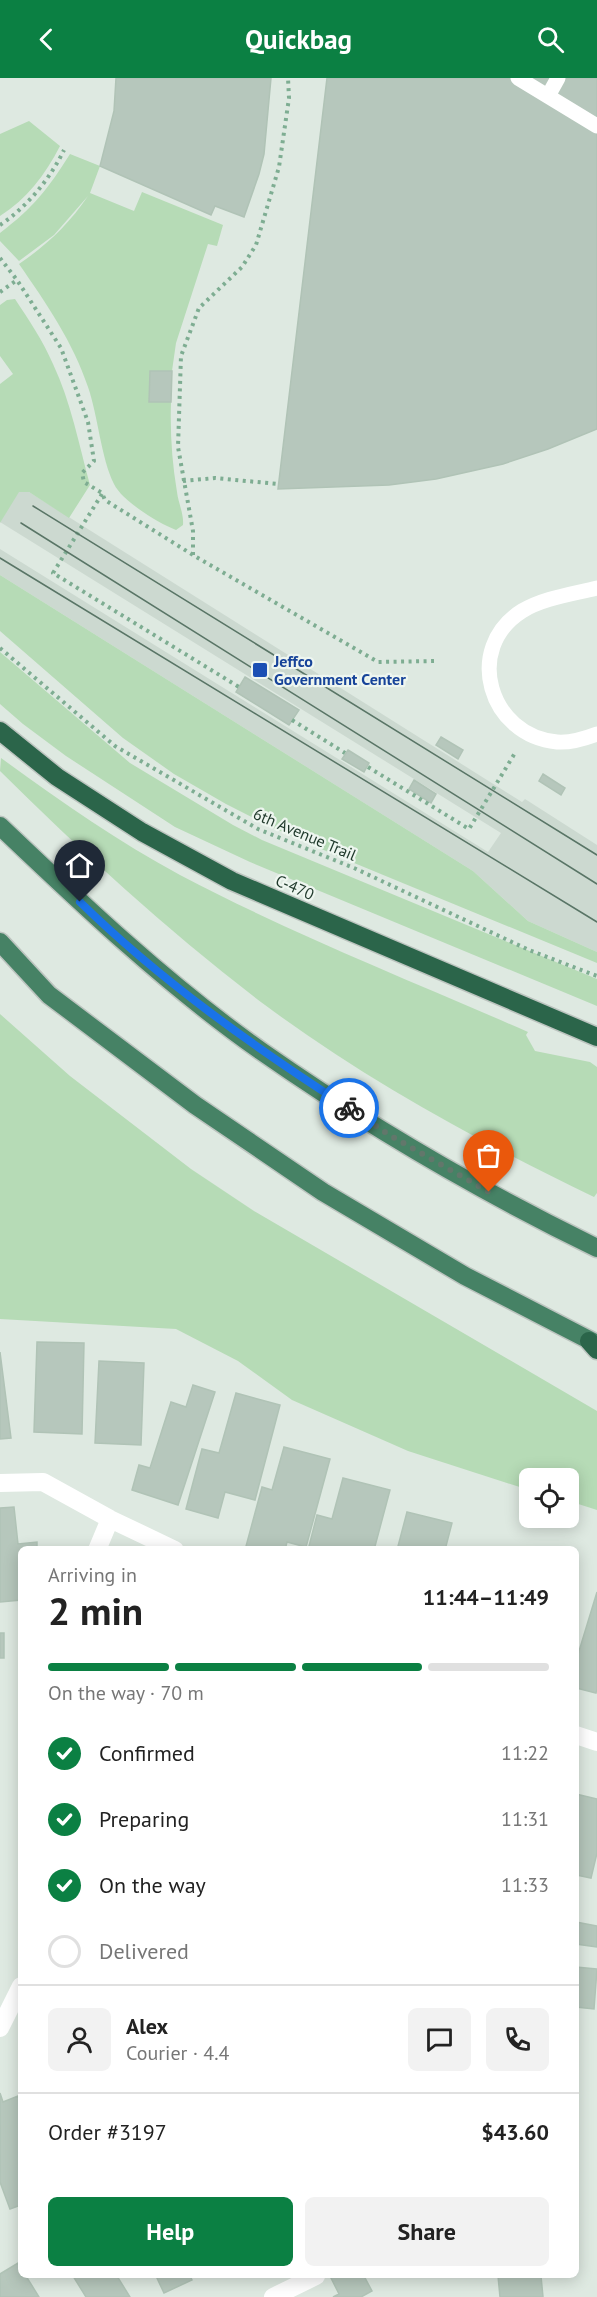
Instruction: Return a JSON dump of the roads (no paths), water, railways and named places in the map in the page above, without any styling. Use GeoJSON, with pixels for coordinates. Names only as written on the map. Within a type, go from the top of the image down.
{"type":"FeatureCollection","features":[{"type":"Feature","properties":{"kind":"highway","name":"C-470"},"geometry":{"type":"LineString","coordinates":[[0,731],[57,777],[142,832],[232,881],[597,1036]]}},
{"type":"Feature","properties":{"kind":"highway"},"geometry":{"type":"LineString","coordinates":[[0,826],[96,917],[199,1004],[261,1050],[391,1136],[528,1215],[597,1248]]}},
{"type":"Feature","properties":{"kind":"highway"},"geometry":{"type":"LineString","coordinates":[[0,942],[49,995],[195,1105],[323,1192],[465,1276],[594,1345]]}},
{"type":"Feature","properties":{"kind":"street"},"geometry":{"type":"LineString","coordinates":[[0,1483],[43,1482],[110,1519],[167,1546]]}},
{"type":"Feature","properties":{"kind":"street"},"geometry":{"type":"LineString","coordinates":[[99,1546],[110,1519]]}},
{"type":"Feature","properties":{"kind":"street"},"geometry":{"type":"LineString","coordinates":[[579,1736],[597,1742]]}},
{"type":"Feature","properties":{"kind":"street"},"geometry":{"type":"LineString","coordinates":[[0,2028],[18,1992]]}},
{"type":"Feature","properties":{"kind":"street"},"geometry":{"type":"LineString","coordinates":[[273,2297],[312,2278]]}},
{"type":"Feature","properties":{"kind":"lane"},"geometry":{"type":"LineString","coordinates":[[518,78],[597,126]]}},
{"type":"Feature","properties":{"kind":"lane"},"geometry":{"type":"LineString","coordinates":[[548,96],[558,78]]}},
{"type":"Feature","properties":{"kind":"lane"},"geometry":{"type":"LineString","coordinates":[[597,588],[523,610],[506,625],[499,636],[489,670],[492,689],[501,711],[526,733],[541,740],[559,742],[571,742],[597,734]]}},
{"type":"Feature","properties":{"kind":"tram line"},"geometry":{"type":"LineString","coordinates":[[33,506],[597,855]]}},
{"type":"Feature","properties":{"kind":"tram line"},"geometry":{"type":"LineString","coordinates":[[21,523],[597,884]]}},
{"type":"Feature","properties":{"kind":"tram line"},"geometry":{"type":"LineString","coordinates":[[0,558],[597,922]]}},
{"type":"Feature","properties":{"kind":"place","name":"Jeffco Government Center"},"geometry":{"type":"Point","coordinates":[260,670]}}]}
